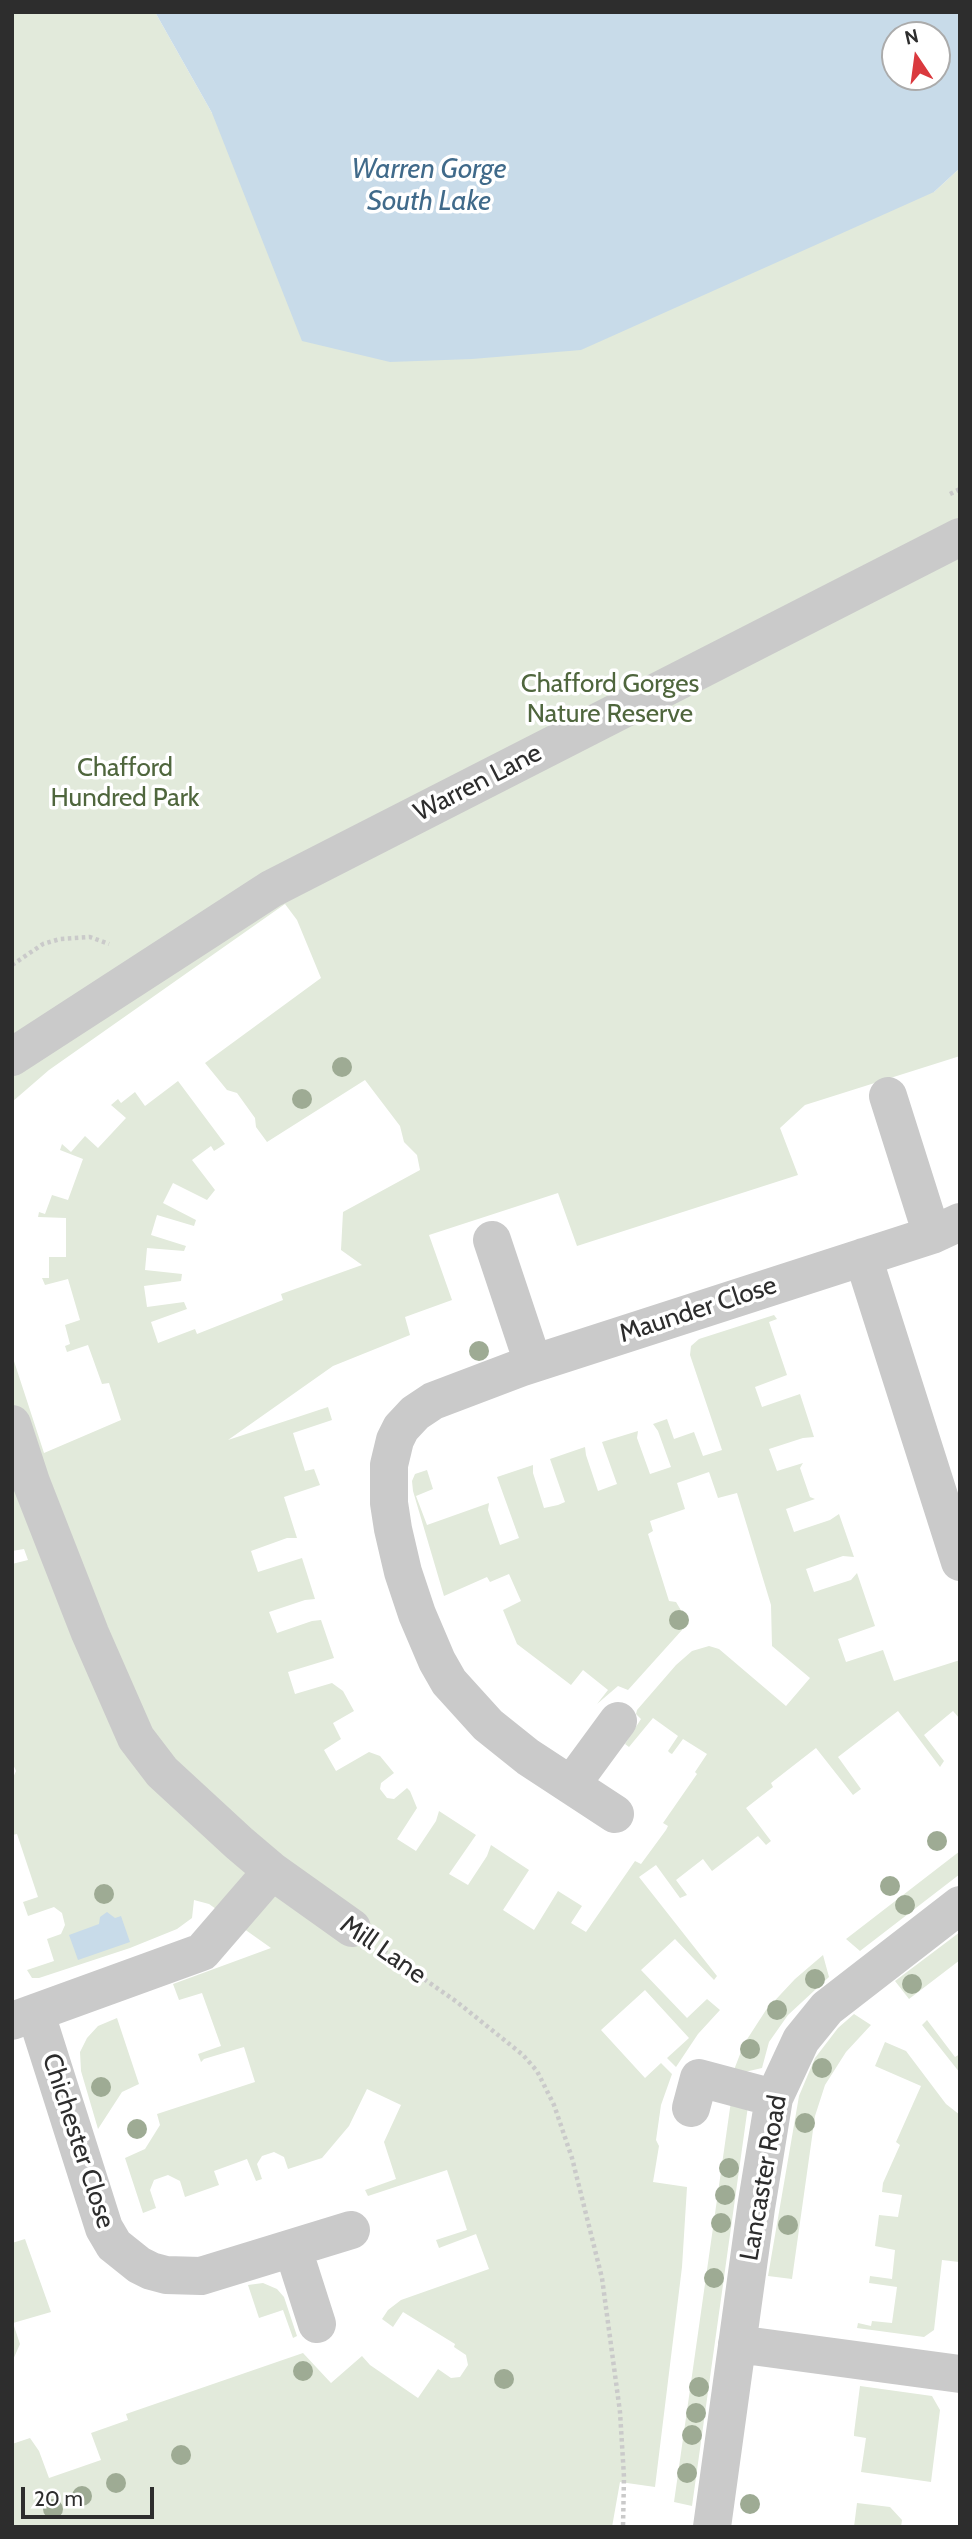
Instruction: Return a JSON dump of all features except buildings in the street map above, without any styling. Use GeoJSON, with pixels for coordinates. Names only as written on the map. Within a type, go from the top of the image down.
{"type":"FeatureCollection","features":[{"type":"Feature","properties":{"kind":"street","name":"Warren Lane"},"geometry":{"type":"LineString","coordinates":[[12,1057],[271,889],[960,537]]}},
{"type":"Feature","properties":{"kind":"street","name":"Maunder Close"},"geometry":{"type":"LineString","coordinates":[[615,1814],[528,1757],[488,1725],[449,1682],[426,1639],[397,1551],[389,1503],[389,1465],[395,1440],[401,1428],[415,1413],[433,1401],[533,1363],[946,1228],[888,1096]]}},
{"type":"Feature","properties":{"kind":"street"},"geometry":{"type":"LineString","coordinates":[[492,1240],[533,1363]]}},
{"type":"Feature","properties":{"kind":"street"},"geometry":{"type":"LineString","coordinates":[[863,1257],[958,1553]]}},
{"type":"Feature","properties":{"kind":"street","name":"Mill Lane"},"geometry":{"type":"LineString","coordinates":[[12,1424],[31,1482],[85,1621],[136,1738],[162,1772],[272,1871],[352,1928]]}},
{"type":"Feature","properties":{"kind":"street"},"geometry":{"type":"LineString","coordinates":[[571,1785],[618,1721]]}},
{"type":"Feature","properties":{"kind":"street","name":"Chichester Close"},"geometry":{"type":"LineString","coordinates":[[272,1871],[202,1952],[24,2018],[103,2228],[114,2245],[150,2271],[180,2277],[201,2276],[351,2230]]}},
{"type":"Feature","properties":{"kind":"street","name":"Lancaster Road"},"geometry":{"type":"LineString","coordinates":[[712,2527],[774,2098],[801,2040],[827,2008],[960,1905]]}},
{"type":"Feature","properties":{"kind":"street"},"geometry":{"type":"LineString","coordinates":[[691,2108],[699,2078],[774,2098]]}},
{"type":"Feature","properties":{"kind":"street"},"geometry":{"type":"LineString","coordinates":[[293,2249],[317,2323]]}},
{"type":"Feature","properties":{"kind":"street"},"geometry":{"type":"LineString","coordinates":[[737,2344],[960,2374]]}},
{"type":"Feature","properties":{"kind":"path"},"geometry":{"type":"LineString","coordinates":[[12,965],[43,944],[60,939],[90,937],[117,947]]}},
{"type":"Feature","properties":{"kind":"path","name":"Mill Lane"},"geometry":{"type":"LineString","coordinates":[[352,1928],[457,2002],[523,2055],[537,2071],[554,2105],[576,2170],[601,2278],[620,2412],[623,2527]]}},
{"type":"Feature","properties":{"kind":"green space","name":"Chafford Gorges Nature Reserve"},"geometry":{"type":"Polygon","coordinates":[[[12,12],[155,12],[212,113],[934,192],[960,168],[960,1056],[805,1105],[780,1128],[798,1175],[577,1246],[558,1193],[429,1235],[452,1300],[405,1317],[410,1335],[333,1366],[228,1440],[328,1407],[332,1420],[293,1433],[305,1471],[314,1469],[320,1485],[284,1497],[297,1538],[287,1538],[251,1551],[258,1572],[302,1558],[315,1599],[269,1612],[277,1633],[321,1620],[334,1658],[288,1672],[295,1694],[332,1683],[343,1691],[354,1711],[333,1723],[341,1739],[324,1750],[336,1771],[369,1752],[380,1756],[394,1773],[381,1783],[380,1789],[387,1798],[394,1799],[407,1788],[410,1791],[417,1808],[397,1839],[416,1851],[436,1821],[439,1811],[476,1835],[449,1874],[468,1885],[491,1845],[529,1870],[503,1910],[534,1930],[558,1891],[582,1906],[571,1923],[586,1932],[635,1861],[641,1864],[666,1830],[668,1826],[663,1823],[697,1774],[695,1772],[707,1754],[683,1739],[672,1754],[670,1753],[668,1751],[678,1736],[653,1718],[629,1747],[625,1744],[641,1719],[636,1714],[637,1710],[676,1665],[692,1651],[709,1646],[719,1649],[786,1706],[810,1678],[772,1646],[771,1605],[737,1493],[718,1498],[709,1472],[677,1483],[685,1509],[650,1521],[653,1531],[648,1534],[669,1601],[676,1602],[682,1612],[682,1630],[628,1690],[618,1686],[597,1704],[608,1690],[583,1670],[571,1685],[517,1644],[503,1610],[521,1601],[509,1574],[490,1582],[487,1577],[444,1596],[413,1491],[412,1481],[415,1474],[427,1470],[433,1489],[416,1496],[427,1525],[489,1503],[488,1510],[500,1545],[519,1538],[497,1477],[533,1465],[544,1508],[558,1505],[565,1502],[550,1459],[585,1447],[598,1491],[617,1484],[602,1442],[638,1431],[637,1438],[650,1474],[671,1467],[653,1424],[667,1419],[674,1439],[694,1432],[703,1456],[722,1450],[690,1355],[691,1346],[699,1339],[774,1315],[777,1319],[769,1322],[787,1375],[755,1387],[762,1407],[800,1394],[814,1437],[769,1449],[777,1471],[803,1463],[800,1468],[810,1497],[815,1499],[786,1509],[794,1532],[830,1520],[839,1514],[854,1557],[843,1556],[806,1569],[814,1592],[851,1580],[857,1573],[875,1626],[838,1639],[846,1662],[883,1650],[894,1681],[960,1660],[960,1719],[953,1711],[924,1735],[944,1761],[940,1767],[898,1711],[838,1757],[861,1789],[853,1795],[816,1748],[771,1783],[773,1787],[746,1808],[771,1841],[766,1845],[758,1836],[712,1871],[703,1859],[676,1880],[687,1895],[680,1898],[656,1865],[639,1877],[717,1976],[714,1980],[675,1939],[641,1970],[687,2018],[707,1999],[720,2010],[698,2034],[676,2067],[667,2058],[689,2038],[645,1990],[601,2030],[645,2078],[661,2063],[672,2074],[661,2105],[656,2140],[659,2146],[653,2182],[687,2187],[682,2267],[655,2487],[620,2482],[612,2527],[12,2527],[12,2444],[30,2438],[39,2451],[49,2478],[101,2460],[91,2433],[128,2420],[126,2414],[303,2353],[331,2383],[362,2356],[370,2365],[418,2398],[438,2369],[451,2378],[460,2377],[468,2365],[466,2355],[454,2347],[455,2344],[403,2312],[393,2327],[382,2319],[388,2310],[401,2300],[489,2269],[476,2234],[439,2248],[436,2240],[467,2230],[447,2170],[368,2196],[365,2190],[396,2179],[384,2142],[401,2105],[367,2089],[349,2126],[322,2158],[288,2169],[284,2157],[274,2152],[262,2156],[257,2164],[262,2179],[256,2181],[247,2159],[214,2171],[219,2185],[185,2197],[180,2181],[168,2175],[154,2180],[150,2190],[156,2208],[143,2213],[125,2158],[145,2149],[160,2125],[157,2114],[255,2082],[244,2047],[201,2062],[198,2054],[221,2046],[202,1993],[179,2000],[173,1984],[271,1948],[209,1904],[194,1900],[192,1918],[177,1929],[130,1948],[39,1978],[32,1978],[27,1970],[54,1961],[47,1939],[61,1934],[65,1925],[62,1913],[54,1907],[28,1916],[23,1902],[38,1897],[17,1834],[12,1835],[12,1780],[16,1771],[12,1762],[12,1564],[28,1560],[24,1549],[12,1551],[12,1355],[44,1453],[121,1420],[109,1383],[102,1384],[88,1345],[67,1352],[65,1346],[70,1344],[65,1325],[80,1320],[68,1279],[45,1285],[42,1278],[49,1278],[49,1257],[66,1257],[66,1218],[38,1217],[39,1212],[45,1214],[52,1195],[68,1200],[83,1159],[60,1150],[62,1144],[71,1152],[85,1136],[98,1148],[126,1118],[111,1105],[118,1099],[121,1103],[135,1092],[145,1106],[178,1081],[225,1144],[214,1151],[211,1146],[192,1160],[215,1190],[207,1200],[173,1183],[163,1203],[196,1220],[194,1226],[157,1215],[151,1235],[186,1246],[184,1251],[147,1248],[145,1270],[182,1274],[181,1281],[144,1286],[147,1307],[184,1302],[187,1309],[151,1322],[158,1343],[195,1329],[197,1334],[283,1300],[281,1294],[362,1265],[341,1250],[343,1212],[420,1170],[417,1155],[404,1142],[400,1126],[365,1080],[267,1142],[256,1127],[255,1118],[237,1093],[227,1090],[205,1063],[321,978],[297,920],[285,904],[49,1070],[12,1102],[12,12]]]}},
{"type":"Feature","properties":{"kind":"green space"},"geometry":{"type":"Polygon","coordinates":[[[960,1851],[960,1874],[860,1951],[846,1939],[960,1851]]]}},
{"type":"Feature","properties":{"kind":"green space"},"geometry":{"type":"Polygon","coordinates":[[[960,1932],[960,1960],[909,1999],[895,1981],[960,1932]]]}},
{"type":"Feature","properties":{"kind":"green space"},"geometry":{"type":"Polygon","coordinates":[[[823,1955],[829,1977],[788,2015],[769,2042],[762,2068],[732,2075],[744,2044],[766,2010],[795,1979],[823,1955]]]}},
{"type":"Feature","properties":{"kind":"green space"},"geometry":{"type":"Polygon","coordinates":[[[854,2014],[871,2025],[846,2052],[825,2085],[815,2116],[792,2279],[768,2276],[799,2096],[815,2058],[838,2028],[854,2014]]]}},
{"type":"Feature","properties":{"kind":"green space"},"geometry":{"type":"Polygon","coordinates":[[[117,2018],[139,2084],[122,2092],[98,2129],[81,2071],[80,2052],[87,2038],[98,2026],[117,2018]]]}},
{"type":"Feature","properties":{"kind":"green space"},"geometry":{"type":"Polygon","coordinates":[[[927,2020],[955,2057],[960,2054],[960,2073],[922,2025],[927,2020]]]}},
{"type":"Feature","properties":{"kind":"green space"},"geometry":{"type":"Polygon","coordinates":[[[885,2042],[906,2051],[946,2104],[960,2115],[960,2259],[959,2262],[942,2260],[934,2330],[924,2337],[857,2328],[858,2323],[871,2326],[872,2321],[892,2323],[897,2287],[869,2283],[870,2276],[892,2279],[895,2250],[875,2246],[879,2215],[898,2217],[902,2195],[882,2192],[883,2183],[900,2145],[896,2142],[921,2086],[875,2066],[885,2042]]]}},
{"type":"Feature","properties":{"kind":"green space"},"geometry":{"type":"Polygon","coordinates":[[[732,2094],[748,2106],[692,2506],[674,2502],[732,2094]]]}},
{"type":"Feature","properties":{"kind":"green space"},"geometry":{"type":"Polygon","coordinates":[[[25,2239],[51,2312],[13,2323],[20,2344],[12,2362],[12,2243],[25,2239]]]}},
{"type":"Feature","properties":{"kind":"green space"},"geometry":{"type":"Polygon","coordinates":[[[263,2283],[277,2289],[284,2297],[297,2336],[293,2338],[283,2310],[259,2318],[248,2285],[263,2283]]]}},
{"type":"Feature","properties":{"kind":"green space"},"geometry":{"type":"Polygon","coordinates":[[[860,2386],[932,2396],[940,2410],[931,2482],[861,2472],[866,2438],[854,2436],[860,2386]]]}},
{"type":"Feature","properties":{"kind":"green space"},"geometry":{"type":"Polygon","coordinates":[[[857,2503],[890,2507],[902,2520],[901,2527],[854,2527],[857,2503]]]}},
{"type":"Feature","properties":{"kind":"water","name":"Warren Gorge South Lake"},"geometry":{"type":"Polygon","coordinates":[[[155,12],[960,12],[960,168],[934,192],[581,350],[472,359],[390,362],[302,341],[212,113],[155,12]]]}},
{"type":"Feature","properties":{"kind":"water"},"geometry":{"type":"Polygon","coordinates":[[[107,1912],[115,1918],[121,1916],[130,1942],[78,1960],[69,1935],[99,1924],[100,1917],[107,1912]]]}},
{"type":"Feature","properties":{"kind":"park label","name":"Chafford Hundred Park"},"geometry":{"type":"Point","coordinates":[125,783]}}]}
